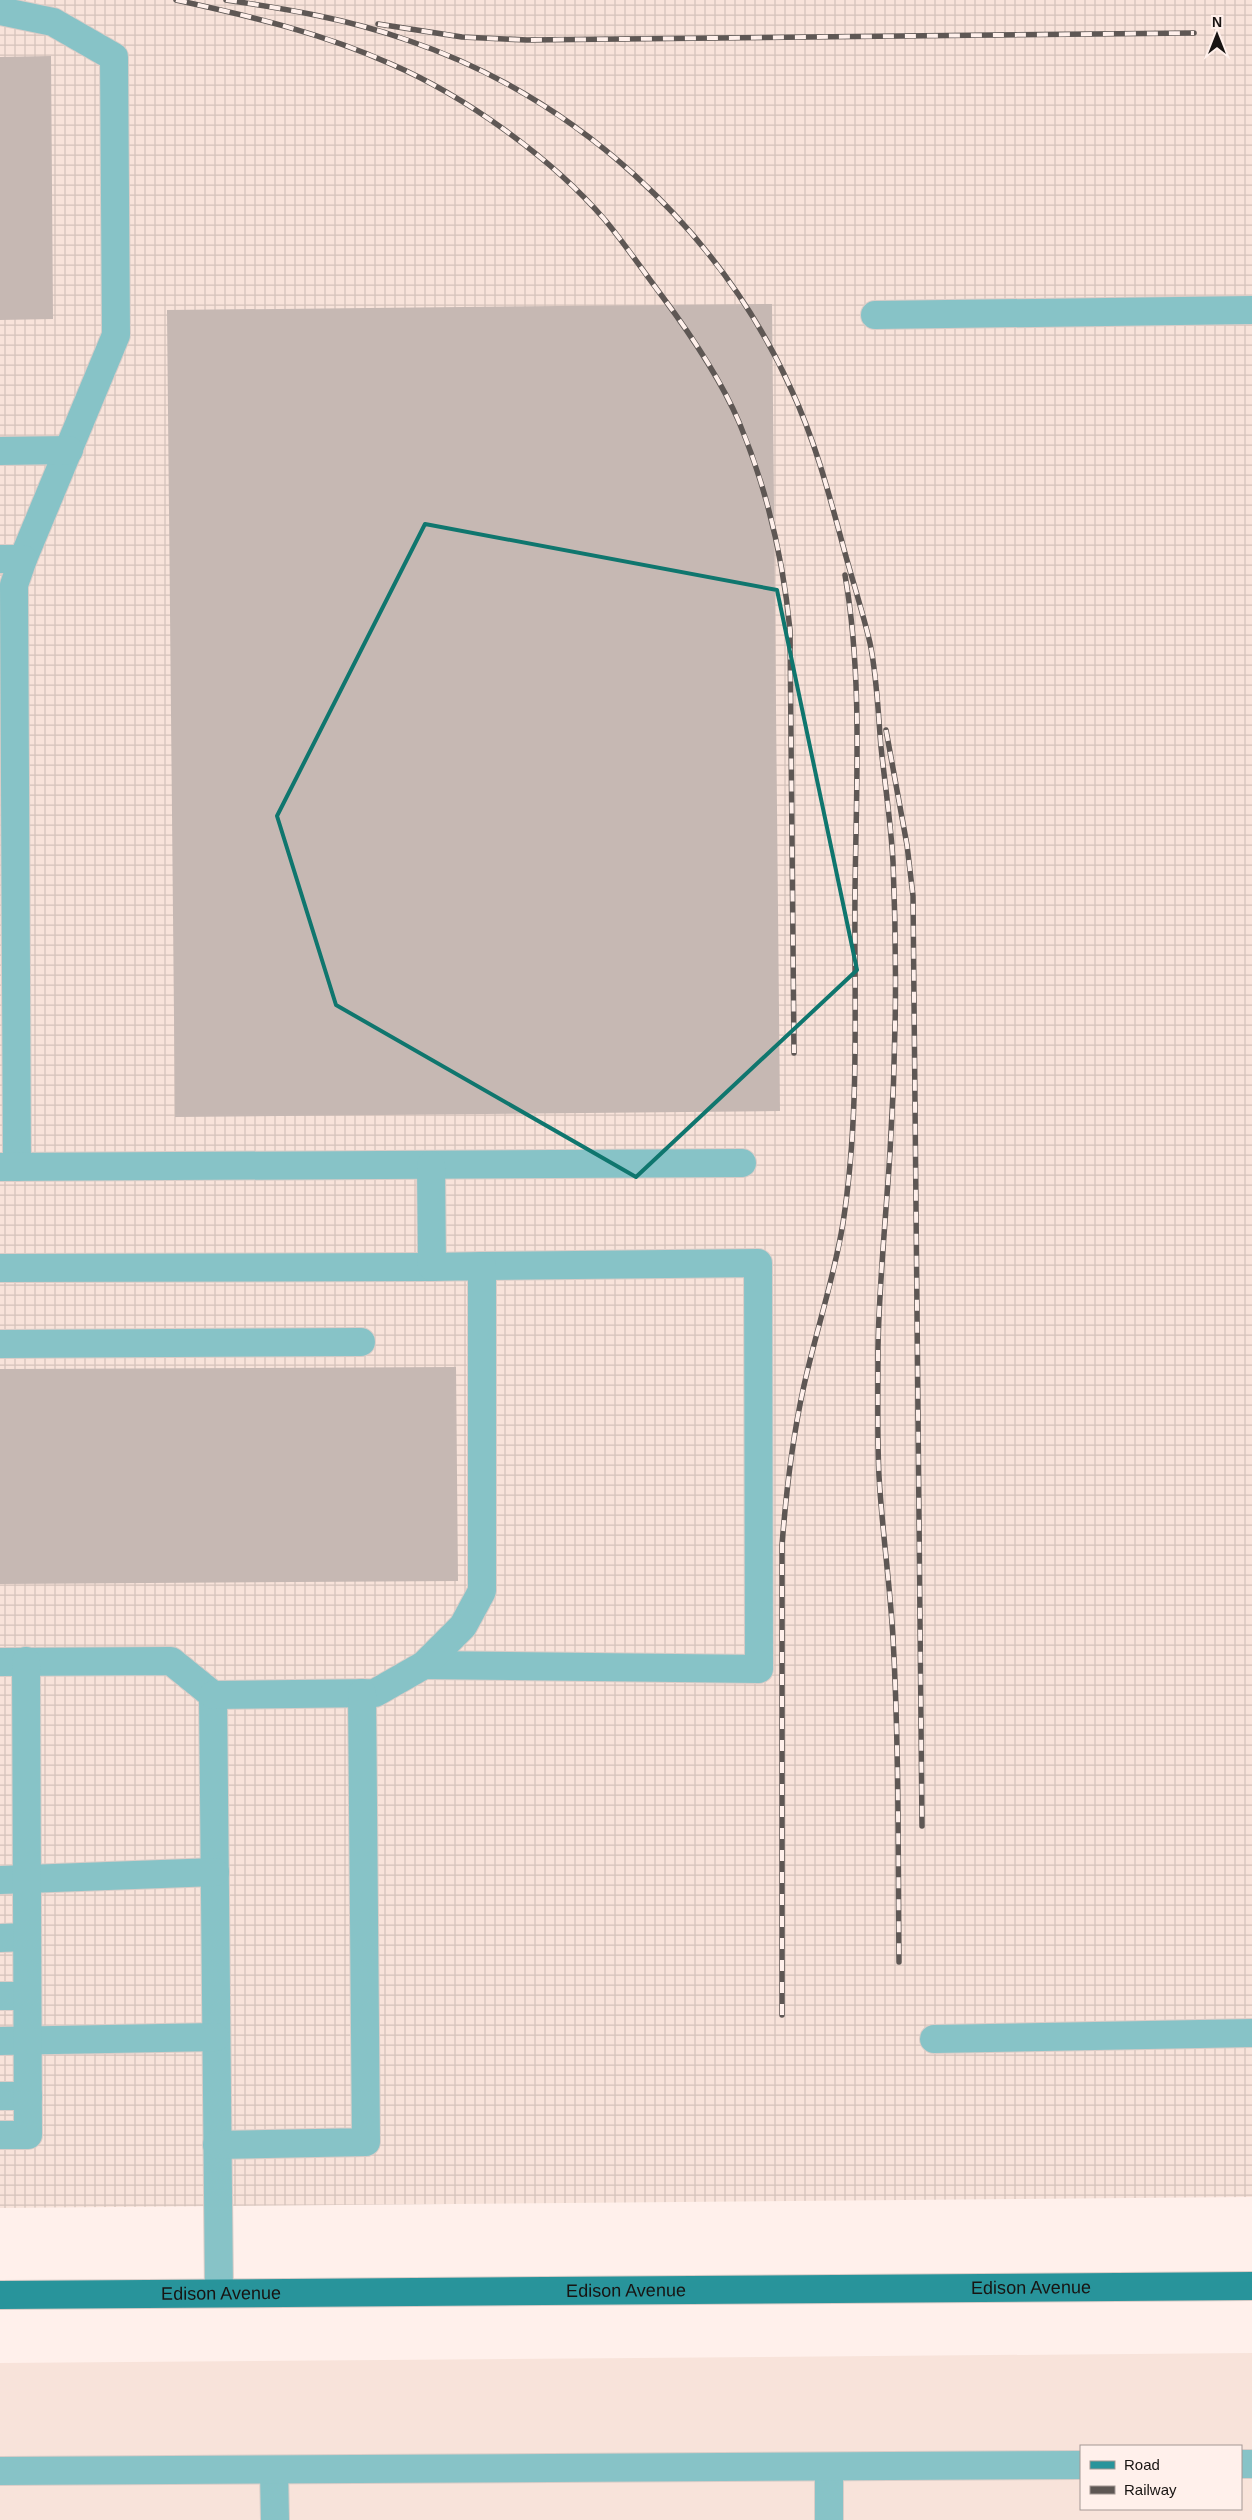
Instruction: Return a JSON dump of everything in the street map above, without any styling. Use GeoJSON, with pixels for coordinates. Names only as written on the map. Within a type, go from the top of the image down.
{"type":"FeatureCollection","features":[{"type":"Feature","properties":{"kind":"main road","name":"Edison Avenue"},"geometry":{"type":"LineString","coordinates":[[0,2295],[1252,2286]]}},
{"type":"Feature","properties":{"kind":"lane"},"geometry":{"type":"LineString","coordinates":[[0,11],[53,22],[114,58],[116,335],[69,450],[12,559],[14,585],[8,1167],[742,1163]]}},
{"type":"Feature","properties":{"kind":"lane"},"geometry":{"type":"LineString","coordinates":[[875,315],[1252,310]]}},
{"type":"Feature","properties":{"kind":"lane"},"geometry":{"type":"LineString","coordinates":[[0,451],[69,450]]}},
{"type":"Feature","properties":{"kind":"lane"},"geometry":{"type":"LineString","coordinates":[[431,1165],[432,1267]]}},
{"type":"Feature","properties":{"kind":"lane"},"geometry":{"type":"LineString","coordinates":[[0,1268],[432,1267],[758,1263],[759,1669],[424,1665]]}},
{"type":"Feature","properties":{"kind":"lane"},"geometry":{"type":"LineString","coordinates":[[0,2135],[28,2135],[27,1879],[13,1662],[171,1661],[212,1694],[375,1693],[424,1665],[464,1626],[482,1591],[482,1266]]}},
{"type":"Feature","properties":{"kind":"lane"},"geometry":{"type":"LineString","coordinates":[[0,1344],[360,1342]]}},
{"type":"Feature","properties":{"kind":"lane"},"geometry":{"type":"LineString","coordinates":[[217,2145],[366,2142],[362,1693]]}},
{"type":"Feature","properties":{"kind":"lane"},"geometry":{"type":"LineString","coordinates":[[212,1694],[219,2293]]}},
{"type":"Feature","properties":{"kind":"lane"},"geometry":{"type":"LineString","coordinates":[[0,1880],[215,1872]]}},
{"type":"Feature","properties":{"kind":"lane"},"geometry":{"type":"LineString","coordinates":[[0,1938],[27,1937]]}},
{"type":"Feature","properties":{"kind":"lane"},"geometry":{"type":"LineString","coordinates":[[0,1996],[27,1996]]}},
{"type":"Feature","properties":{"kind":"lane"},"geometry":{"type":"LineString","coordinates":[[934,2039],[1252,2033]]}},
{"type":"Feature","properties":{"kind":"lane"},"geometry":{"type":"LineString","coordinates":[[0,2041],[216,2037]]}},
{"type":"Feature","properties":{"kind":"lane"},"geometry":{"type":"LineString","coordinates":[[0,2096],[28,2096]]}},
{"type":"Feature","properties":{"kind":"lane"},"geometry":{"type":"LineString","coordinates":[[0,2471],[1080,2465]]}},
{"type":"Feature","properties":{"kind":"lane"},"geometry":{"type":"LineString","coordinates":[[829,2467],[830,2520]]}},
{"type":"Feature","properties":{"kind":"lane"},"geometry":{"type":"LineString","coordinates":[[274,2470],[275,2520]]}},
{"type":"Feature","properties":{"kind":"highlighted area"},"geometry":{"type":"Polygon","coordinates":[[[425,524],[777,590],[857,970],[636,1177],[336,1005],[277,816],[425,524]]]}},
{"type":"Feature","properties":{"kind":"shaded area"},"geometry":{"type":"Polygon","coordinates":[[[0,0],[1252,0],[1252,2197],[0,2208],[0,0]]]}},
{"type":"Feature","properties":{"kind":"shaded area"},"geometry":{"type":"Polygon","coordinates":[[[1252,2353],[1252,2520],[0,2520],[0,2363],[1252,2353]]]}},
{"type":"Feature","properties":{"kind":"building"},"geometry":{"type":"Polygon","coordinates":[[[51,56],[53,319],[0,320],[0,57],[51,56]]]}},
{"type":"Feature","properties":{"kind":"building"},"geometry":{"type":"Polygon","coordinates":[[[772,304],[780,1111],[175,1117],[167,310],[772,304]]]}},
{"type":"Feature","properties":{"kind":"building"},"geometry":{"type":"Polygon","coordinates":[[[456,1367],[458,1581],[0,1584],[0,1369],[456,1367]]]}},
{"type":"Feature","properties":{"kind":"railway"},"geometry":{"type":"LineString","coordinates":[[176,0],[285,26],[365,53],[419,77],[448,93],[506,131],[560,174],[605,220],[673,311],[714,373],[739,422],[766,498],[778,550],[787,603],[790,630],[794,1053]]}},
{"type":"Feature","properties":{"kind":"railway"},"geometry":{"type":"LineString","coordinates":[[226,0],[340,20],[407,40],[469,65],[528,96],[583,133],[635,175],[682,222],[724,274],[760,330],[791,389],[814,445],[870,643],[876,682],[893,862],[895,1044],[878,1348],[878,1460],[892,1618],[895,1678],[899,1962]]}},
{"type":"Feature","properties":{"kind":"railway"},"geometry":{"type":"LineString","coordinates":[[378,24],[462,37],[527,40],[1194,33]]}},
{"type":"Feature","properties":{"kind":"railway"},"geometry":{"type":"LineString","coordinates":[[782,2015],[782,1545],[785,1506],[799,1409],[835,1265],[843,1223],[852,1141],[854,1100],[857,734],[851,614],[845,575]]}},
{"type":"Feature","properties":{"kind":"railway"},"geometry":{"type":"LineString","coordinates":[[886,730],[907,845],[913,896],[922,1826]]}}]}
